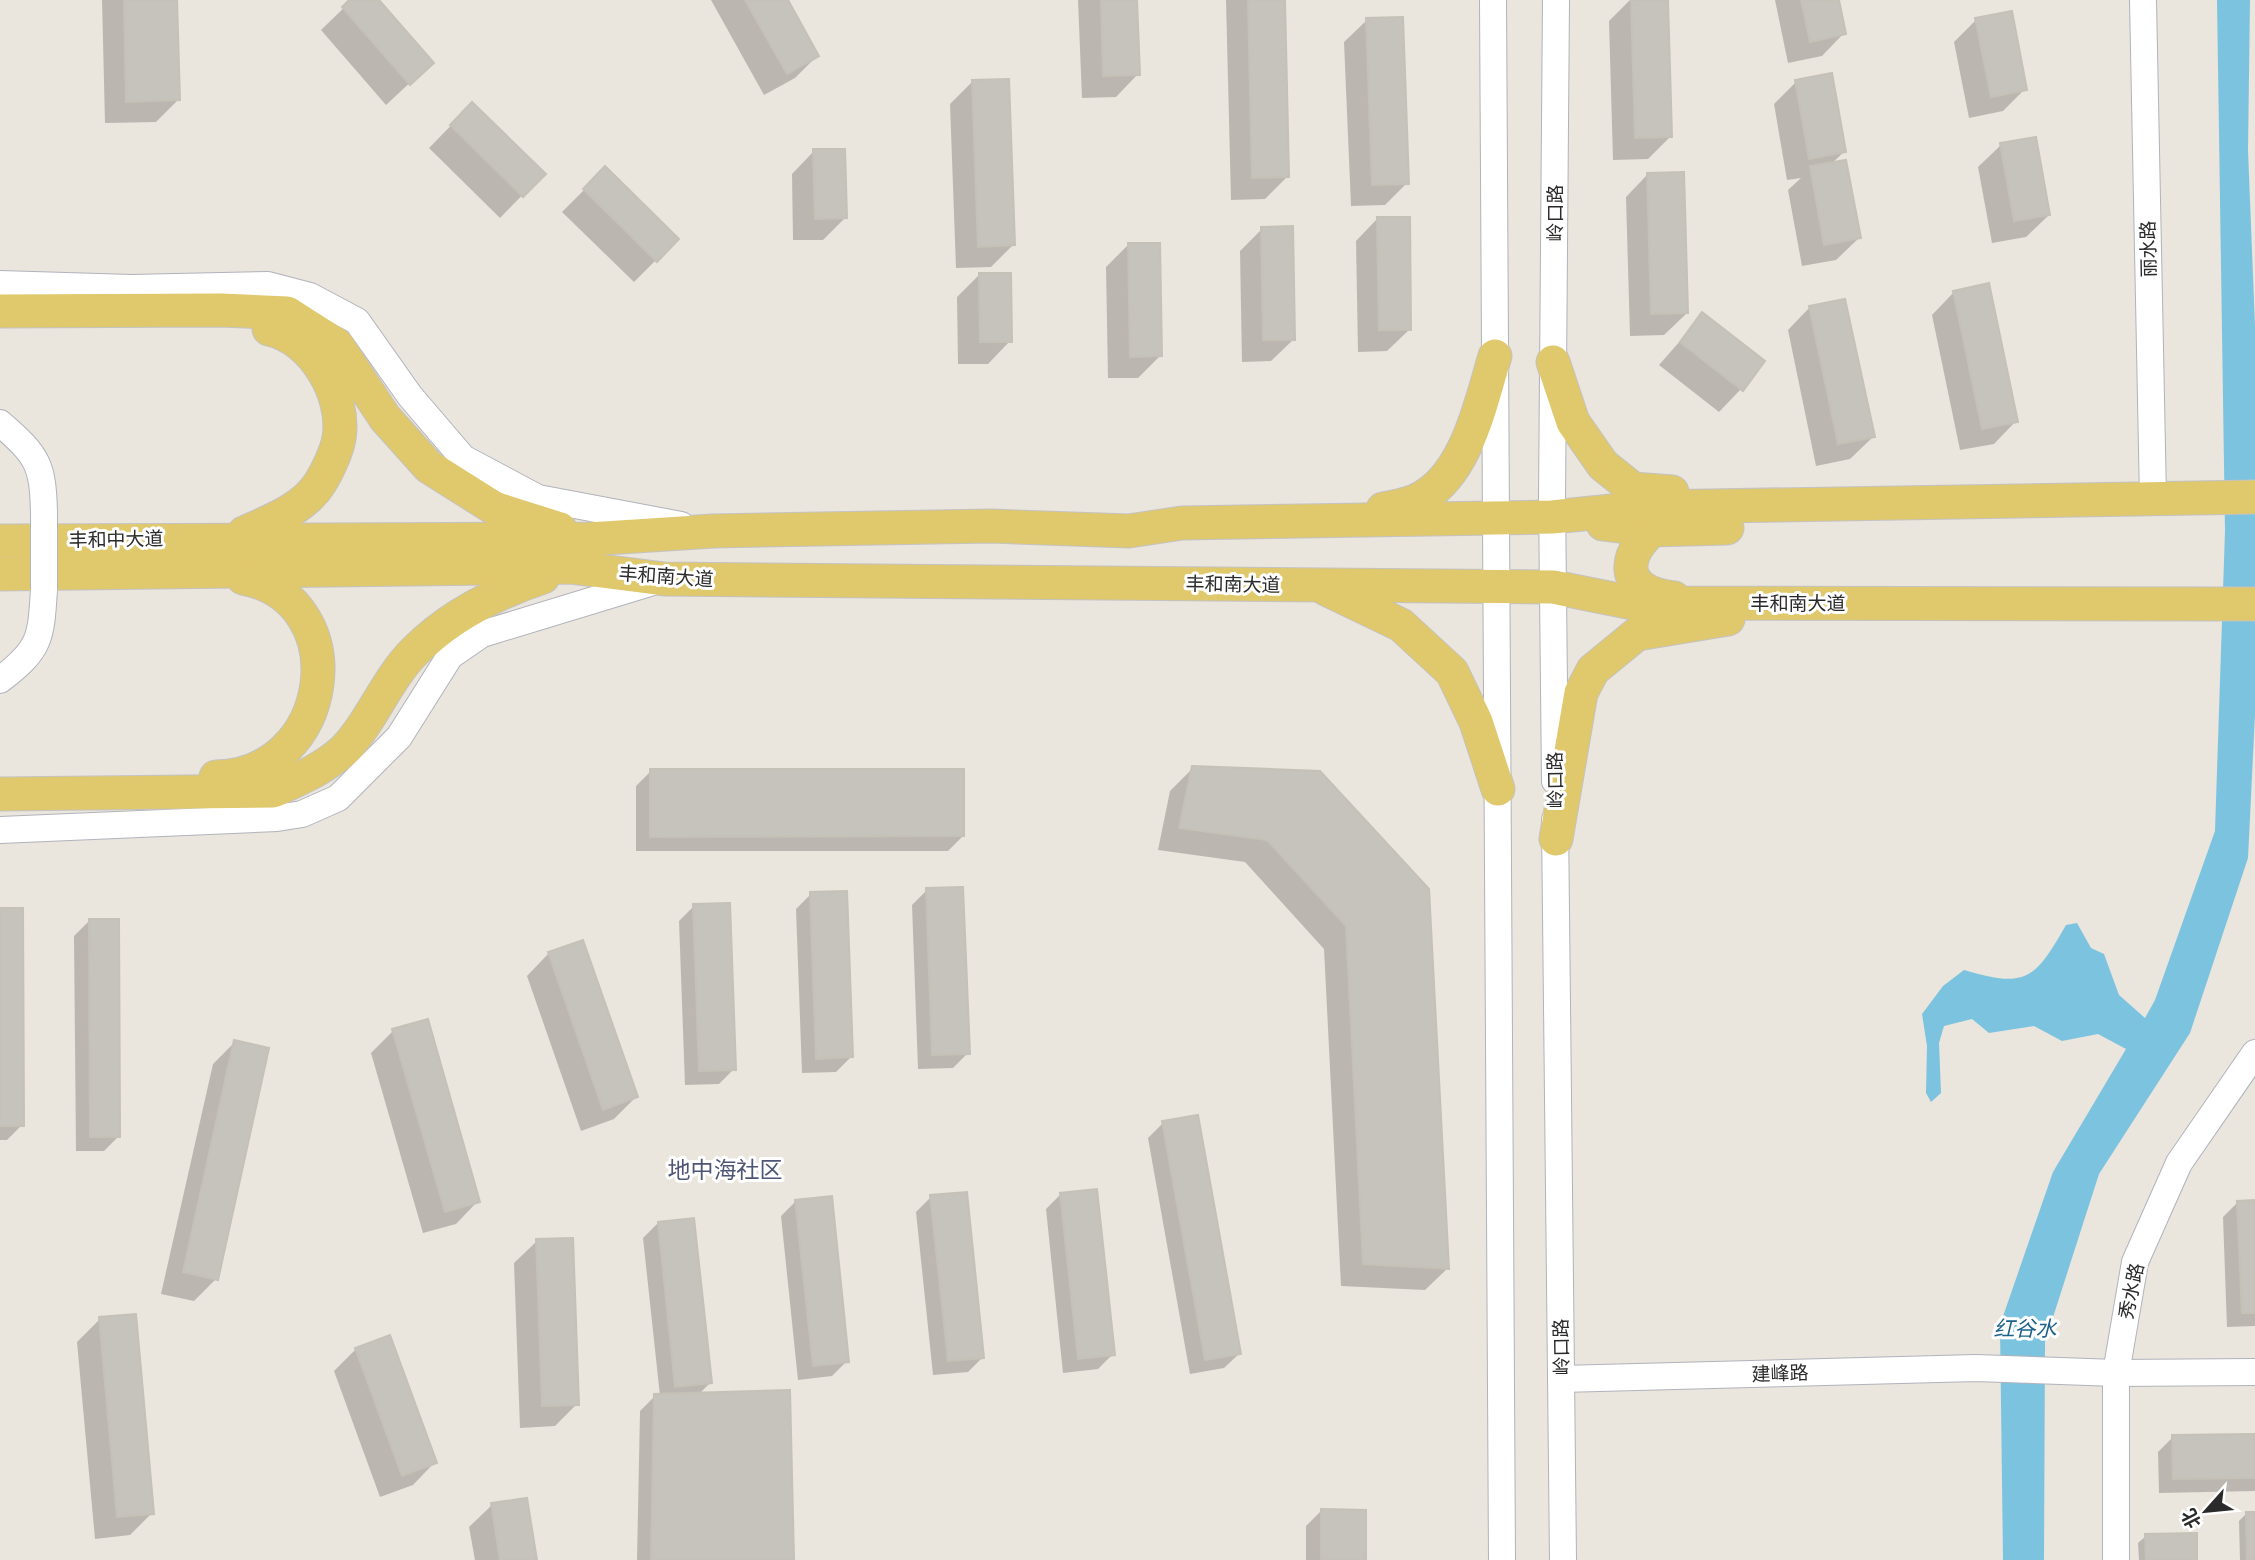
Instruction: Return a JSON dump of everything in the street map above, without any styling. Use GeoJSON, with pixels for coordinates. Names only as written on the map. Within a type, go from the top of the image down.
{"type":"FeatureCollection","features":[{"type":"Feature","properties":{"kind":"main road"},"geometry":{"type":"LineString","coordinates":[[0,311],[221,310],[287,313],[337,345],[385,418],[429,467],[494,508],[589,539]]}},
{"type":"Feature","properties":{"kind":"main road"},"geometry":{"type":"LineString","coordinates":[[0,323],[230,321],[280,332],[300,346],[324,371],[338,401],[339,439],[319,485],[288,513],[232,538]]}},
{"type":"Feature","properties":{"kind":"main road"},"geometry":{"type":"LineString","coordinates":[[1347,520],[1418,500],[1442,481],[1470,441],[1495,356]]}},
{"type":"Feature","properties":{"kind":"main road"},"geometry":{"type":"LineString","coordinates":[[1553,362],[1573,422],[1603,465],[1633,489],[1814,504]]}},
{"type":"Feature","properties":{"kind":"main road","name":"丰和南大道"},"geometry":{"type":"LineString","coordinates":[[232,538],[589,539],[713,531],[991,526],[1129,531],[1182,523],[1552,517],[1652,507],[2255,497]]}},
{"type":"Feature","properties":{"kind":"main road"},"geometry":{"type":"LineString","coordinates":[[1552,517],[1649,530],[1791,526],[1902,503]]}},
{"type":"Feature","properties":{"kind":"main road"},"geometry":{"type":"LineString","coordinates":[[1714,506],[1666,519],[1649,530],[1634,549],[1630,567],[1633,578],[1650,596],[1717,603]]}},
{"type":"Feature","properties":{"kind":"main road","name":"丰和中大道"},"geometry":{"type":"LineString","coordinates":[[0,541],[232,538]]}},
{"type":"Feature","properties":{"kind":"main road"},"geometry":{"type":"LineString","coordinates":[[0,794],[273,791],[309,775],[343,751],[413,652],[457,615],[505,590],[570,567]]}},
{"type":"Feature","properties":{"kind":"main road","name":"丰和南大道"},"geometry":{"type":"LineString","coordinates":[[210,572],[570,567],[664,579],[1553,587],[1633,603],[2255,604]]}},
{"type":"Feature","properties":{"kind":"main road"},"geometry":{"type":"LineString","coordinates":[[0,779],[225,777],[257,769],[287,751],[310,716],[319,681],[313,632],[289,597],[260,581],[210,572]]}},
{"type":"Feature","properties":{"kind":"main road","name":"丰和中大道"},"geometry":{"type":"LineString","coordinates":[[0,574],[210,572]]}},
{"type":"Feature","properties":{"kind":"main road"},"geometry":{"type":"LineString","coordinates":[[1317,585],[1401,625],[1452,672],[1476,722],[1499,789]]}},
{"type":"Feature","properties":{"kind":"main road"},"geometry":{"type":"LineString","coordinates":[[1556,839],[1580,693],[1593,670],[1637,634],[1825,603]]}},
{"type":"Feature","properties":{"kind":"street"},"geometry":{"type":"LineString","coordinates":[[1493,0],[1502,1560]]}},
{"type":"Feature","properties":{"kind":"street","name":"岭口路"},"geometry":{"type":"LineString","coordinates":[[1556,0],[1552,517],[1563,1560]]}},
{"type":"Feature","properties":{"kind":"street","name":"丽水路"},"geometry":{"type":"LineString","coordinates":[[2143,0],[2153,499]]}},
{"type":"Feature","properties":{"kind":"street"},"geometry":{"type":"LineString","coordinates":[[0,284],[131,288],[268,285],[310,296],[357,321],[410,396],[463,458],[538,498],[713,531]]}},
{"type":"Feature","properties":{"kind":"street"},"geometry":{"type":"LineString","coordinates":[[0,423],[30,449],[43,477],[44,514],[41,636],[23,663],[0,680]]}},
{"type":"Feature","properties":{"kind":"street"},"geometry":{"type":"LineString","coordinates":[[0,830],[277,818],[302,814],[338,797],[373,763],[399,737],[450,656],[482,634],[664,579]]}},
{"type":"Feature","properties":{"kind":"street","name":"秀水路"},"geometry":{"type":"LineString","coordinates":[[2116,1560],[2116,1373],[2135,1262],[2179,1163],[2255,1053]]}},
{"type":"Feature","properties":{"kind":"street","name":"建峰路"},"geometry":{"type":"LineString","coordinates":[[1561,1379],[1998,1369],[2116,1373]]}},
{"type":"Feature","properties":{"kind":"street"},"geometry":{"type":"LineString","coordinates":[[2116,1373],[2255,1372]]}},
{"type":"Feature","properties":{"kind":"water","name":"红谷水"},"geometry":{"type":"Polygon","coordinates":[[[2217,0],[2250,0],[2248,150],[2255,326],[2255,715],[2248,858],[2190,1033],[2099,1174],[2045,1342],[2044,1560],[2003,1560],[2000,1325],[2053,1172],[2126,1049],[2098,1034],[2062,1041],[2034,1026],[1989,1033],[1972,1019],[1944,1026],[1939,1043],[1941,1093],[1931,1102],[1926,1093],[1927,1046],[1922,1014],[1943,986],[1964,970],[2002,979],[2027,975],[2046,957],[2066,925],[2077,923],[2091,948],[2104,954],[2119,995],[2145,1018],[2155,1000],[2215,831],[2225,531],[2217,0]]]}},
{"type":"Feature","properties":{"kind":"building"},"geometry":{"type":"Polygon","coordinates":[[[124,0],[177,0],[180,100],[126,102],[124,0]]]}},
{"type":"Feature","properties":{"kind":"building"},"geometry":{"type":"Polygon","coordinates":[[[349,0],[379,0],[434,63],[410,85],[342,7],[349,0]]]}},
{"type":"Feature","properties":{"kind":"building"},"geometry":{"type":"Polygon","coordinates":[[[745,0],[788,0],[819,56],[787,74],[745,0]]]}},
{"type":"Feature","properties":{"kind":"building"},"geometry":{"type":"Polygon","coordinates":[[[1101,0],[1137,0],[1140,75],[1103,76],[1101,0]]]}},
{"type":"Feature","properties":{"kind":"building"},"geometry":{"type":"Polygon","coordinates":[[[1248,0],[1285,0],[1289,177],[1252,178],[1248,0]]]}},
{"type":"Feature","properties":{"kind":"building"},"geometry":{"type":"Polygon","coordinates":[[[1631,0],[1668,0],[1672,137],[1635,138],[1631,0]]]}},
{"type":"Feature","properties":{"kind":"building"},"geometry":{"type":"Polygon","coordinates":[[[1801,0],[1839,0],[1846,34],[1810,42],[1801,0]]]}},
{"type":"Feature","properties":{"kind":"building"},"geometry":{"type":"Polygon","coordinates":[[[2012,11],[2027,90],[1991,97],[1975,18],[2012,11]]]}},
{"type":"Feature","properties":{"kind":"building"},"geometry":{"type":"Polygon","coordinates":[[[1403,17],[1409,184],[1372,185],[1366,18],[1403,17]]]}},
{"type":"Feature","properties":{"kind":"building"},"geometry":{"type":"Polygon","coordinates":[[[1832,73],[1846,152],[1809,159],[1795,80],[1832,73]]]}},
{"type":"Feature","properties":{"kind":"building"},"geometry":{"type":"Polygon","coordinates":[[[1009,79],[1015,245],[978,247],[972,80],[1009,79]]]}},
{"type":"Feature","properties":{"kind":"building"},"geometry":{"type":"Polygon","coordinates":[[[472,102],[546,174],[523,197],[450,125],[472,102]]]}},
{"type":"Feature","properties":{"kind":"building"},"geometry":{"type":"Polygon","coordinates":[[[2036,137],[2050,215],[2014,221],[2000,143],[2036,137]]]}},
{"type":"Feature","properties":{"kind":"building"},"geometry":{"type":"Polygon","coordinates":[[[813,149],[845,149],[847,218],[815,219],[813,149]]]}},
{"type":"Feature","properties":{"kind":"building"},"geometry":{"type":"Polygon","coordinates":[[[1846,160],[1861,238],[1824,245],[1810,166],[1846,160]]]}},
{"type":"Feature","properties":{"kind":"building"},"geometry":{"type":"Polygon","coordinates":[[[605,166],[679,239],[657,262],[583,189],[605,166]]]}},
{"type":"Feature","properties":{"kind":"building"},"geometry":{"type":"Polygon","coordinates":[[[1684,172],[1688,313],[1651,314],[1647,173],[1684,172]]]}},
{"type":"Feature","properties":{"kind":"building"},"geometry":{"type":"Polygon","coordinates":[[[1377,217],[1410,217],[1411,330],[1379,330],[1377,217]]]}},
{"type":"Feature","properties":{"kind":"building"},"geometry":{"type":"Polygon","coordinates":[[[1293,226],[1295,340],[1263,340],[1261,227],[1293,226]]]}},
{"type":"Feature","properties":{"kind":"building"},"geometry":{"type":"Polygon","coordinates":[[[1128,243],[1160,243],[1162,356],[1130,357],[1128,243]]]}},
{"type":"Feature","properties":{"kind":"building"},"geometry":{"type":"Polygon","coordinates":[[[979,273],[1011,273],[1012,342],[980,342],[979,273]]]}},
{"type":"Feature","properties":{"kind":"building"},"geometry":{"type":"Polygon","coordinates":[[[1989,283],[2018,422],[1982,429],[1953,291],[1989,283]]]}},
{"type":"Feature","properties":{"kind":"building"},"geometry":{"type":"Polygon","coordinates":[[[1845,299],[1875,437],[1838,444],[1809,306],[1845,299]]]}},
{"type":"Feature","properties":{"kind":"building"},"geometry":{"type":"Polygon","coordinates":[[[1702,312],[1765,361],[1743,391],[1680,342],[1702,312]]]}},
{"type":"Feature","properties":{"kind":"building"},"geometry":{"type":"Polygon","coordinates":[[[1192,766],[1320,771],[1429,889],[1449,1269],[1363,1264],[1346,926],[1267,840],[1179,828],[1192,766]]]}},
{"type":"Feature","properties":{"kind":"building"},"geometry":{"type":"Polygon","coordinates":[[[650,769],[964,769],[964,836],[650,837],[650,769]]]}},
{"type":"Feature","properties":{"kind":"building"},"geometry":{"type":"Polygon","coordinates":[[[963,887],[970,1054],[932,1055],[926,888],[963,887]]]}},
{"type":"Feature","properties":{"kind":"building"},"geometry":{"type":"Polygon","coordinates":[[[847,891],[853,1057],[816,1059],[810,892],[847,891]]]}},
{"type":"Feature","properties":{"kind":"building"},"geometry":{"type":"Polygon","coordinates":[[[730,903],[736,1070],[699,1071],[693,904],[730,903]]]}},
{"type":"Feature","properties":{"kind":"building"},"geometry":{"type":"Polygon","coordinates":[[[0,908],[23,908],[24,1126],[0,1126],[0,908]]]}},
{"type":"Feature","properties":{"kind":"building"},"geometry":{"type":"Polygon","coordinates":[[[89,919],[119,919],[120,1137],[90,1137],[89,919]]]}},
{"type":"Feature","properties":{"kind":"building"},"geometry":{"type":"Polygon","coordinates":[[[583,940],[638,1097],[603,1110],[548,952],[583,940]]]}},
{"type":"Feature","properties":{"kind":"building"},"geometry":{"type":"Polygon","coordinates":[[[428,1019],[480,1202],[445,1212],[392,1029],[428,1019]]]}},
{"type":"Feature","properties":{"kind":"building"},"geometry":{"type":"Polygon","coordinates":[[[234,1040],[269,1048],[218,1280],[183,1272],[234,1040]]]}},
{"type":"Feature","properties":{"kind":"building"},"geometry":{"type":"Polygon","coordinates":[[[1198,1115],[1241,1354],[1205,1360],[1162,1121],[1198,1115]]]}},
{"type":"Feature","properties":{"kind":"building"},"geometry":{"type":"Polygon","coordinates":[[[1097,1189],[1115,1355],[1078,1359],[1060,1193],[1097,1189]]]}},
{"type":"Feature","properties":{"kind":"building"},"geometry":{"type":"Polygon","coordinates":[[[967,1192],[984,1358],[948,1361],[930,1195],[967,1192]]]}},
{"type":"Feature","properties":{"kind":"building"},"geometry":{"type":"Polygon","coordinates":[[[832,1196],[849,1362],[813,1366],[795,1200],[832,1196]]]}},
{"type":"Feature","properties":{"kind":"building"},"geometry":{"type":"Polygon","coordinates":[[[2255,1200],[2255,1313],[2242,1313],[2237,1201],[2255,1200]]]}},
{"type":"Feature","properties":{"kind":"building"},"geometry":{"type":"Polygon","coordinates":[[[694,1218],[712,1383],[675,1387],[658,1222],[694,1218]]]}},
{"type":"Feature","properties":{"kind":"building"},"geometry":{"type":"Polygon","coordinates":[[[573,1238],[579,1405],[542,1406],[536,1239],[573,1238]]]}},
{"type":"Feature","properties":{"kind":"building"},"geometry":{"type":"Polygon","coordinates":[[[136,1314],[154,1514],[117,1517],[99,1317],[136,1314]]]}},
{"type":"Feature","properties":{"kind":"building"},"geometry":{"type":"Polygon","coordinates":[[[390,1335],[437,1463],[402,1476],[355,1348],[390,1335]]]}},
{"type":"Feature","properties":{"kind":"building"},"geometry":{"type":"Polygon","coordinates":[[[790,1390],[794,1560],[651,1560],[654,1394],[790,1390]]]}},
{"type":"Feature","properties":{"kind":"building"},"geometry":{"type":"Polygon","coordinates":[[[2255,1434],[2255,1478],[2173,1479],[2172,1435],[2255,1434]]]}},
{"type":"Feature","properties":{"kind":"building"},"geometry":{"type":"Polygon","coordinates":[[[527,1498],[537,1560],[500,1560],[491,1503],[527,1498]]]}},
{"type":"Feature","properties":{"kind":"building"},"geometry":{"type":"Polygon","coordinates":[[[1321,1509],[1366,1510],[1366,1560],[1321,1560],[1321,1509]]]}},
{"type":"Feature","properties":{"kind":"building"},"geometry":{"type":"Polygon","coordinates":[[[2246,1512],[2255,1512],[2255,1560],[2247,1560],[2246,1512]]]}},
{"type":"Feature","properties":{"kind":"building"},"geometry":{"type":"Polygon","coordinates":[[[2197,1533],[2197,1560],[2146,1560],[2145,1534],[2197,1533]]]}},
{"type":"Feature","properties":{"kind":"district","name":"地中海社区"},"geometry":{"type":"Point","coordinates":[725,1169]}}]}
